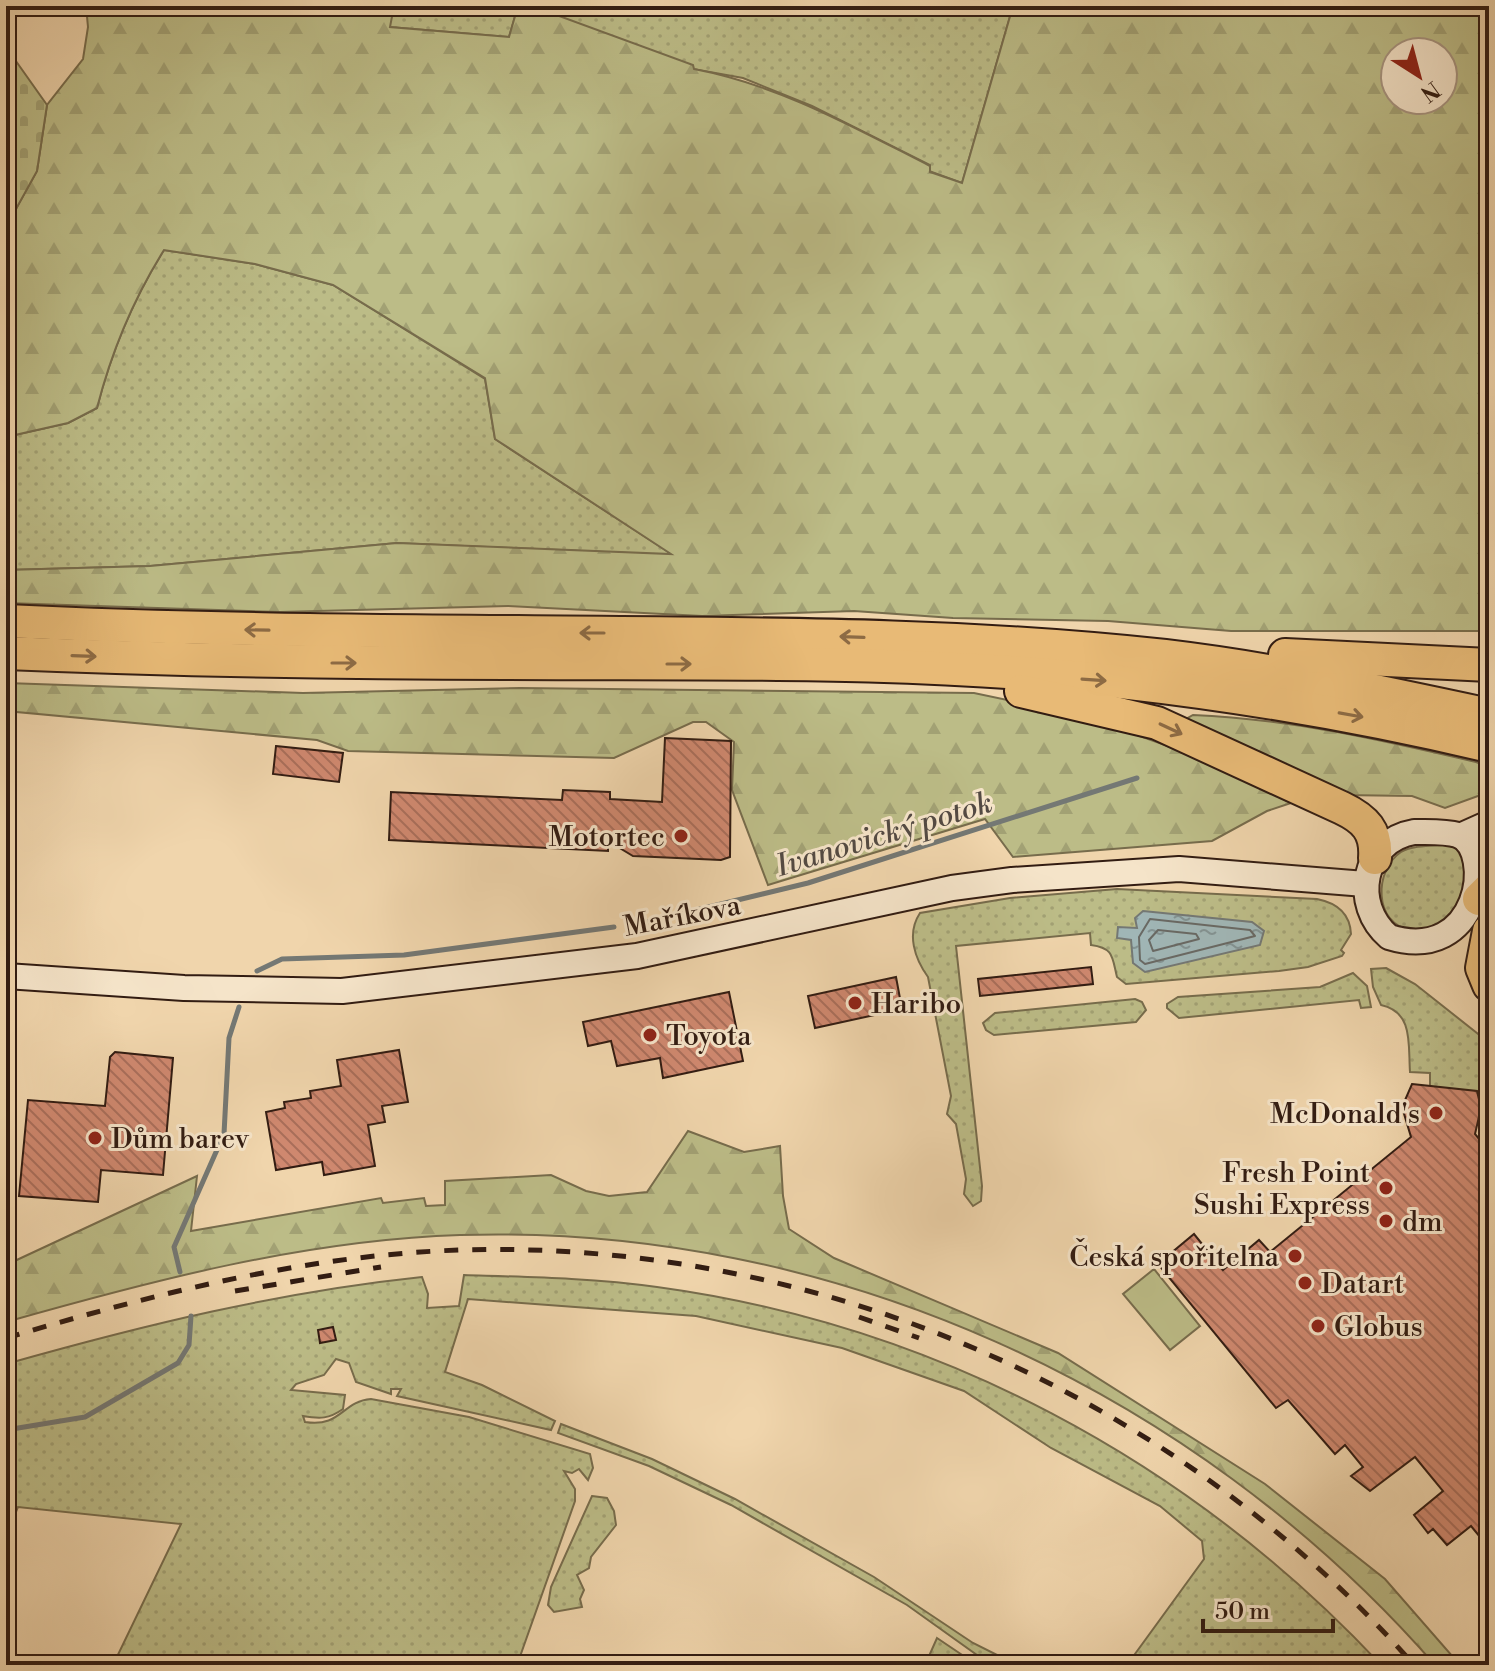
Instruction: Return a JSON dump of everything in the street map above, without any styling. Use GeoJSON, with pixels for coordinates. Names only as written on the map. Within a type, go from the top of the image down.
{"type":"FeatureCollection","features":[{"type":"Feature","properties":{"kind":"highway"},"geometry":{"type":"LineString","coordinates":[[6,621],[335,632],[793,635],[992,643],[1164,656],[1286,673],[1489,715]]}},
{"type":"Feature","properties":{"kind":"highway"},"geometry":{"type":"LineString","coordinates":[[1164,656],[1246,652],[1370,662],[1489,665]]}},
{"type":"Feature","properties":{"kind":"highway"},"geometry":{"type":"LineString","coordinates":[[6,653],[336,663],[791,665],[932,670],[1117,682],[1300,706],[1489,746]]}},
{"type":"Feature","properties":{"kind":"highway"},"geometry":{"type":"LineString","coordinates":[[932,670],[1157,723],[1353,813],[1374,835],[1370,871]]}},
{"type":"Feature","properties":{"kind":"highway"},"geometry":{"type":"LineString","coordinates":[[1489,931],[1482,968],[1489,985]]}},
{"type":"Feature","properties":{"kind":"street"},"geometry":{"type":"LineString","coordinates":[[1460,836],[1471,845],[1484,875],[1453,932],[1431,940],[1389,937],[1372,918],[1370,871],[1389,842],[1408,833],[1460,836],[1489,823]]}},
{"type":"Feature","properties":{"kind":"street","name":"Maříkova"},"geometry":{"type":"LineString","coordinates":[[6,976],[184,988],[342,991],[637,956],[952,888],[1012,880],[1179,869],[1370,871]]}},
{"type":"Feature","properties":{"kind":"green space"},"geometry":{"type":"Polygon","coordinates":[[[86,6],[394,6],[390,27],[509,37],[518,6],[532,6],[693,65],[694,69],[786,96],[930,166],[930,172],[962,183],[1013,6],[1489,6],[1489,631],[1231,631],[1108,621],[953,618],[854,611],[702,616],[508,606],[280,612],[6,603],[6,570],[150,566],[397,543],[671,554],[495,439],[485,378],[333,285],[255,264],[164,250],[124,326],[97,408],[68,423],[6,437],[6,227],[37,171],[47,105],[83,59],[88,27],[86,6]]]}},
{"type":"Feature","properties":{"kind":"green space"},"geometry":{"type":"Polygon","coordinates":[[[394,6],[518,6],[509,37],[389,27],[394,6]]]}},
{"type":"Feature","properties":{"kind":"green space"},"geometry":{"type":"Polygon","coordinates":[[[532,6],[1013,6],[962,183],[929,171],[930,165],[812,106],[743,78],[693,69],[532,6]]]}},
{"type":"Feature","properties":{"kind":"green space"},"geometry":{"type":"Polygon","coordinates":[[[6,47],[47,105],[37,171],[6,227],[6,47]]]}},
{"type":"Feature","properties":{"kind":"green space"},"geometry":{"type":"Polygon","coordinates":[[[164,250],[255,264],[333,285],[485,379],[495,439],[673,555],[397,543],[150,566],[6,570],[6,437],[68,423],[97,408],[124,326],[164,250]]]}},
{"type":"Feature","properties":{"kind":"green space"},"geometry":{"type":"Polygon","coordinates":[[[6,683],[303,693],[520,688],[974,693],[1084,716],[1245,778],[1291,803],[1267,811],[1212,841],[1013,857],[985,819],[768,885],[732,790],[734,742],[706,722],[693,722],[614,758],[348,751],[317,740],[6,711],[6,683]]]}},
{"type":"Feature","properties":{"kind":"green space"},"geometry":{"type":"Polygon","coordinates":[[[1193,715],[1300,726],[1476,762],[1489,767],[1489,792],[1445,808],[1412,796],[1342,795],[1186,719],[1193,715]]]}},
{"type":"Feature","properties":{"kind":"green space"},"geometry":{"type":"Polygon","coordinates":[[[1456,843],[1474,875],[1448,925],[1425,930],[1399,926],[1390,918],[1382,896],[1382,883],[1392,860],[1401,852],[1413,848],[1456,843]]]}},
{"type":"Feature","properties":{"kind":"green space"},"geometry":{"type":"Polygon","coordinates":[[[1117,889],[1317,899],[1341,910],[1348,920],[1351,934],[1341,950],[1344,953],[1342,956],[1308,967],[1126,984],[1117,977],[1108,951],[1091,945],[1090,933],[956,946],[982,1186],[981,1201],[973,1206],[964,1194],[966,1179],[956,1124],[947,1114],[951,1096],[928,977],[914,946],[916,921],[920,913],[1010,898],[1117,889]]]}},
{"type":"Feature","properties":{"kind":"green space"},"geometry":{"type":"Polygon","coordinates":[[[1386,968],[1415,984],[1487,1041],[1489,1131],[1480,1119],[1481,1108],[1430,1087],[1430,1073],[1410,1072],[1409,1041],[1404,1022],[1392,1009],[1381,1005],[1373,987],[1371,969],[1386,968]]]}},
{"type":"Feature","properties":{"kind":"green space"},"geometry":{"type":"Polygon","coordinates":[[[1353,973],[1367,986],[1371,1007],[1361,1008],[1359,1000],[1179,1018],[1167,1008],[1167,1004],[1178,997],[1320,987],[1353,973]]]}},
{"type":"Feature","properties":{"kind":"green space"},"geometry":{"type":"Polygon","coordinates":[[[1135,999],[1142,1002],[1146,1010],[1136,1022],[994,1035],[986,1030],[983,1023],[995,1013],[1135,999]]]}},
{"type":"Feature","properties":{"kind":"green space"},"geometry":{"type":"Polygon","coordinates":[[[688,1131],[744,1152],[780,1146],[783,1196],[789,1229],[834,1258],[1058,1353],[1265,1484],[1385,1579],[1460,1665],[1435,1665],[1339,1567],[1233,1479],[1118,1404],[996,1342],[867,1293],[734,1258],[598,1239],[460,1235],[402,1238],[288,1254],[174,1277],[6,1322],[6,1265],[197,1176],[191,1231],[381,1198],[383,1203],[424,1198],[426,1206],[445,1205],[445,1181],[551,1175],[586,1191],[609,1196],[647,1192],[688,1131]]]}},
{"type":"Feature","properties":{"kind":"green space"},"geometry":{"type":"Polygon","coordinates":[[[1154,1269],[1200,1326],[1170,1350],[1123,1294],[1154,1269]]]}},
{"type":"Feature","properties":{"kind":"green space"},"geometry":{"type":"Polygon","coordinates":[[[464,1275],[633,1284],[760,1306],[861,1333],[958,1369],[1052,1413],[1141,1465],[1226,1525],[1306,1591],[1381,1665],[1127,1665],[1204,1559],[1202,1541],[1160,1506],[1051,1448],[964,1391],[842,1348],[696,1316],[468,1299],[445,1372],[482,1385],[555,1421],[551,1430],[397,1396],[401,1389],[391,1389],[391,1394],[356,1382],[349,1363],[336,1359],[324,1375],[296,1384],[291,1390],[345,1395],[343,1409],[324,1417],[303,1416],[305,1422],[326,1421],[354,1404],[371,1399],[469,1417],[590,1454],[593,1468],[588,1480],[579,1469],[572,1473],[564,1471],[575,1489],[575,1501],[517,1665],[113,1665],[181,1524],[18,1507],[6,1537],[6,1364],[212,1312],[369,1283],[422,1277],[428,1294],[427,1308],[459,1306],[464,1275]]]}},
{"type":"Feature","properties":{"kind":"green space"},"geometry":{"type":"Polygon","coordinates":[[[561,1424],[652,1459],[735,1499],[874,1577],[973,1643],[1017,1665],[991,1665],[907,1605],[731,1505],[649,1466],[558,1433],[561,1424]]]}},
{"type":"Feature","properties":{"kind":"green space"},"geometry":{"type":"Polygon","coordinates":[[[592,1496],[607,1498],[614,1511],[616,1525],[591,1557],[589,1568],[577,1575],[584,1590],[580,1599],[582,1607],[554,1612],[548,1605],[551,1587],[592,1496]]]}},
{"type":"Feature","properties":{"kind":"green space"},"geometry":{"type":"Polygon","coordinates":[[[937,1638],[977,1665],[925,1665],[937,1638]]]}},
{"type":"Feature","properties":{"kind":"water"},"geometry":{"type":"Polygon","coordinates":[[[1143,911],[1252,922],[1264,931],[1260,945],[1145,972],[1133,963],[1131,940],[1117,938],[1118,927],[1137,928],[1135,918],[1143,911]]]}},
{"type":"Feature","properties":{"kind":"building"},"geometry":{"type":"Polygon","coordinates":[[[665,738],[731,741],[730,857],[721,860],[633,856],[608,841],[608,851],[389,840],[391,792],[562,800],[563,790],[610,792],[610,799],[662,802],[665,738]]]}},
{"type":"Feature","properties":{"kind":"building"},"geometry":{"type":"Polygon","coordinates":[[[276,746],[343,753],[339,782],[273,774],[276,746]]]}},
{"type":"Feature","properties":{"kind":"building"},"geometry":{"type":"Polygon","coordinates":[[[1091,967],[1093,984],[980,996],[978,979],[1091,967]]]}},
{"type":"Feature","properties":{"kind":"building","name":"Haribo"},"geometry":{"type":"Polygon","coordinates":[[[896,977],[902,1009],[815,1028],[808,996],[896,977]]]}},
{"type":"Feature","properties":{"kind":"building"},"geometry":{"type":"Polygon","coordinates":[[[729,992],[743,1061],[663,1078],[660,1058],[617,1066],[611,1041],[588,1046],[583,1022],[729,992]]]}},
{"type":"Feature","properties":{"kind":"building"},"geometry":{"type":"Polygon","coordinates":[[[399,1050],[408,1102],[382,1106],[385,1122],[368,1125],[375,1166],[324,1175],[322,1162],[276,1170],[266,1112],[285,1108],[284,1102],[311,1098],[310,1091],[341,1086],[337,1060],[399,1050]]]}},
{"type":"Feature","properties":{"kind":"building","name":"Dům barev"},"geometry":{"type":"Polygon","coordinates":[[[115,1052],[173,1058],[163,1175],[101,1170],[98,1202],[19,1196],[28,1100],[105,1106],[110,1057],[115,1052]]]}},
{"type":"Feature","properties":{"kind":"building","name":"Globus"},"geometry":{"type":"Polygon","coordinates":[[[1412,1084],[1477,1091],[1481,1108],[1475,1134],[1489,1151],[1489,1548],[1471,1526],[1447,1545],[1433,1529],[1428,1533],[1414,1515],[1443,1491],[1415,1457],[1370,1491],[1351,1476],[1363,1467],[1345,1445],[1335,1454],[1288,1400],[1276,1408],[1158,1264],[1194,1234],[1223,1270],[1259,1240],[1270,1252],[1411,1137],[1402,1107],[1412,1084]]]}},
{"type":"Feature","properties":{"kind":"building"},"geometry":{"type":"Polygon","coordinates":[[[333,1327],[336,1340],[320,1343],[318,1330],[333,1327]]]}},
{"type":"Feature","properties":{"kind":"waterway","name":"Ivanovický potok"},"geometry":{"type":"LineString","coordinates":[[642,923],[808,883],[1137,778]]}},
{"type":"Feature","properties":{"kind":"waterway","name":"Ivanovický potok"},"geometry":{"type":"LineString","coordinates":[[257,971],[282,959],[404,955],[614,927]]}},
{"type":"Feature","properties":{"kind":"waterway","name":"Ivanovický potok"},"geometry":{"type":"LineString","coordinates":[[180,1272],[174,1247],[224,1134],[229,1038],[239,1007]]}},
{"type":"Feature","properties":{"kind":"waterway","name":"Ivanovický potok"},"geometry":{"type":"LineString","coordinates":[[6,1430],[85,1417],[178,1363],[189,1345],[191,1316]]}},
{"type":"Feature","properties":{"kind":"railway"},"geometry":{"type":"LineString","coordinates":[[6,1338],[118,1306],[230,1279],[402,1253],[460,1250],[595,1254],[728,1272],[858,1305],[983,1352],[1103,1412],[1215,1485],[1319,1569],[1414,1665]]}},
{"type":"Feature","properties":{"kind":"railway"},"geometry":{"type":"LineString","coordinates":[[235,1291],[381,1267]]}},
{"type":"Feature","properties":{"kind":"railway"},"geometry":{"type":"LineString","coordinates":[[859,1317],[919,1338]]}},
{"type":"Feature","properties":{"kind":"place","name":"Motortec"},"geometry":{"type":"Point","coordinates":[681,836]}},
{"type":"Feature","properties":{"kind":"place","name":"Haribo"},"geometry":{"type":"Point","coordinates":[855,1003]}},
{"type":"Feature","properties":{"kind":"place","name":"Toyota"},"geometry":{"type":"Point","coordinates":[650,1035]}},
{"type":"Feature","properties":{"kind":"place","name":"McDonald's"},"geometry":{"type":"Point","coordinates":[1436,1113]}},
{"type":"Feature","properties":{"kind":"place","name":"Dům barev"},"geometry":{"type":"Point","coordinates":[95,1138]}},
{"type":"Feature","properties":{"kind":"place","name":"Fresh Point Sushi Express"},"geometry":{"type":"Point","coordinates":[1386,1188]}},
{"type":"Feature","properties":{"kind":"place","name":"dm"},"geometry":{"type":"Point","coordinates":[1386,1221]}},
{"type":"Feature","properties":{"kind":"place","name":"Česká spořitelna"},"geometry":{"type":"Point","coordinates":[1295,1256]}},
{"type":"Feature","properties":{"kind":"place","name":"Datart"},"geometry":{"type":"Point","coordinates":[1305,1283]}},
{"type":"Feature","properties":{"kind":"place","name":"Globus"},"geometry":{"type":"Point","coordinates":[1318,1326]}}]}
